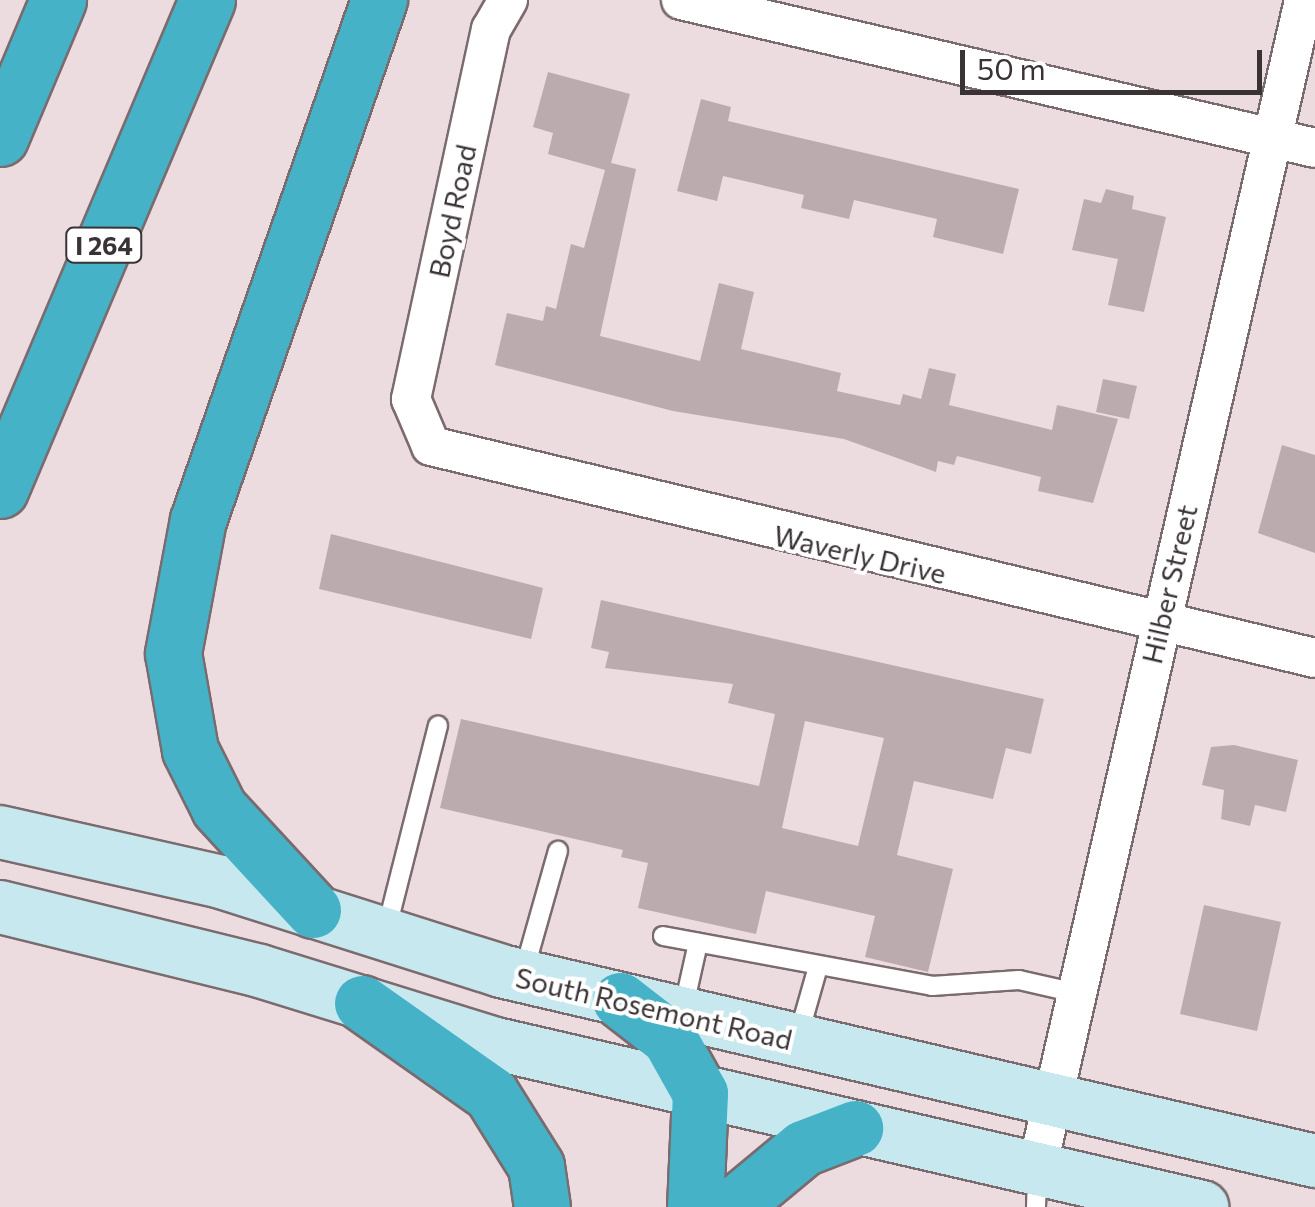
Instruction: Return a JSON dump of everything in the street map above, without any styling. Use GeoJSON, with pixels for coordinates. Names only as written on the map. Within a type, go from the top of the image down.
{"type":"FeatureCollection","features":[{"type":"Feature","properties":{"kind":"highway"},"geometry":{"type":"LineString","coordinates":[[0,138],[58,0]]}},
{"type":"Feature","properties":{"kind":"highway","name":"I 264"},"geometry":{"type":"LineString","coordinates":[[0,490],[208,0]]}},
{"type":"Feature","properties":{"kind":"highway"},"geometry":{"type":"LineString","coordinates":[[313,910],[219,808],[190,750],[173,653],[198,520],[378,0]]}},
{"type":"Feature","properties":{"kind":"highway"},"geometry":{"type":"LineString","coordinates":[[620,1000],[669,1038],[700,1093],[695,1207]]}},
{"type":"Feature","properties":{"kind":"highway"},"geometry":{"type":"LineString","coordinates":[[362,1003],[490,1094],[536,1166],[542,1207]]}},
{"type":"Feature","properties":{"kind":"highway"},"geometry":{"type":"LineString","coordinates":[[732,1207],[803,1148],[855,1128]]}},
{"type":"Feature","properties":{"kind":"main road","name":"South Rosemont Road"},"geometry":{"type":"LineString","coordinates":[[0,832],[313,910],[523,977],[1315,1160]]}},
{"type":"Feature","properties":{"kind":"main road"},"geometry":{"type":"LineString","coordinates":[[0,908],[700,1093],[855,1128],[1037,1188],[1202,1207]]}},
{"type":"Feature","properties":{"kind":"street","name":"Boyd Road"},"geometry":{"type":"LineString","coordinates":[[417,427],[416,379],[491,29],[508,0]]}},
{"type":"Feature","properties":{"kind":"street"},"geometry":{"type":"LineString","coordinates":[[681,0],[1315,148]]}},
{"type":"Feature","properties":{"kind":"street","name":"Hilber Street"},"geometry":{"type":"LineString","coordinates":[[1037,1188],[1076,993],[1304,0]]}},
{"type":"Feature","properties":{"kind":"street","name":"Waverly Drive"},"geometry":{"type":"LineString","coordinates":[[417,427],[446,457],[1315,658]]}},
{"type":"Feature","properties":{"kind":"lane"},"geometry":{"type":"LineString","coordinates":[[386,932],[438,725]]}},
{"type":"Feature","properties":{"kind":"lane"},"geometry":{"type":"LineString","coordinates":[[523,977],[558,851]]}},
{"type":"Feature","properties":{"kind":"lane"},"geometry":{"type":"LineString","coordinates":[[663,936],[932,986],[1019,980],[1076,993]]}},
{"type":"Feature","properties":{"kind":"lane"},"geometry":{"type":"LineString","coordinates":[[682,1015],[698,943]]}},
{"type":"Feature","properties":{"kind":"lane"},"geometry":{"type":"LineString","coordinates":[[797,1042],[818,967]]}},
{"type":"Feature","properties":{"kind":"building"},"geometry":{"type":"Polygon","coordinates":[[[548,72],[630,94],[611,163],[636,169],[600,336],[700,361],[719,283],[754,292],[741,349],[841,373],[837,391],[900,405],[903,394],[921,399],[929,368],[956,374],[949,405],[1052,430],[1057,405],[1118,419],[1093,503],[1038,491],[1041,477],[957,456],[954,465],[938,461],[936,472],[844,439],[673,411],[495,365],[507,313],[543,321],[546,306],[556,309],[571,244],[584,248],[605,170],[548,154],[553,133],[533,127],[548,72]]]}},
{"type":"Feature","properties":{"kind":"building"},"geometry":{"type":"Polygon","coordinates":[[[701,99],[731,107],[728,121],[1019,189],[1003,254],[933,237],[937,219],[854,200],[849,219],[801,208],[804,195],[723,176],[717,201],[677,191],[701,99]]]}},
{"type":"Feature","properties":{"kind":"building"},"geometry":{"type":"Polygon","coordinates":[[[1106,189],[1134,196],[1132,209],[1166,217],[1144,312],[1108,305],[1118,259],[1072,250],[1084,199],[1101,203],[1106,189]]]}},
{"type":"Feature","properties":{"kind":"building"},"geometry":{"type":"Polygon","coordinates":[[[1103,379],[1137,386],[1129,419],[1096,412],[1103,379]]]}},
{"type":"Feature","properties":{"kind":"building"},"geometry":{"type":"Polygon","coordinates":[[[1282,445],[1315,455],[1315,553],[1258,533],[1282,445]]]}},
{"type":"Feature","properties":{"kind":"building"},"geometry":{"type":"Polygon","coordinates":[[[331,534],[543,588],[531,639],[319,589],[331,534]]]}},
{"type":"Feature","properties":{"kind":"building"},"geometry":{"type":"Polygon","coordinates":[[[601,600],[1044,699],[1031,754],[1006,748],[993,799],[914,781],[897,855],[953,869],[928,972],[865,957],[875,916],[766,891],[756,934],[638,908],[648,863],[621,857],[623,850],[440,808],[461,719],[759,786],[775,714],[728,703],[733,684],[605,668],[609,652],[591,648],[601,600]],[[805,721],[782,828],[858,846],[884,738],[805,721]]]}},
{"type":"Feature","properties":{"kind":"building"},"geometry":{"type":"Polygon","coordinates":[[[1234,745],[1298,760],[1286,812],[1255,805],[1250,826],[1221,819],[1224,790],[1202,785],[1211,747],[1234,745]]]}},
{"type":"Feature","properties":{"kind":"building"},"geometry":{"type":"Polygon","coordinates":[[[1204,905],[1281,922],[1257,1031],[1180,1014],[1204,905]]]}}]}
